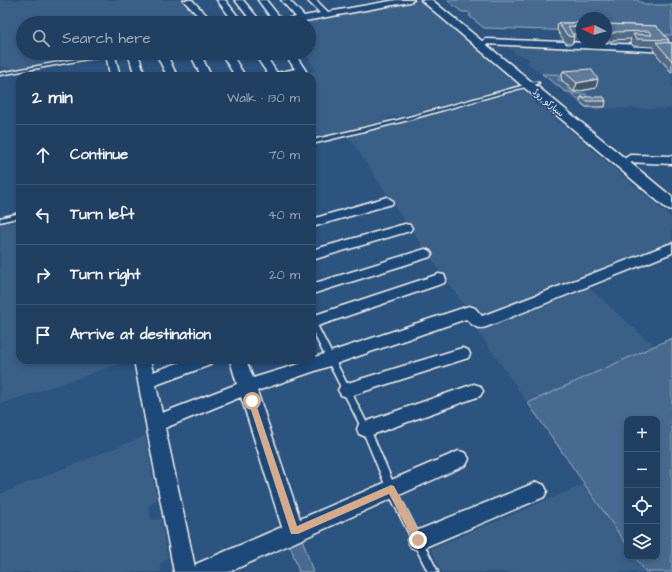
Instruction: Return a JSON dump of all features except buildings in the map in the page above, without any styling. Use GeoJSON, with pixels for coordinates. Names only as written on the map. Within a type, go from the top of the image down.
{"type":"FeatureCollection","features":[{"type":"Feature","properties":{"kind":"street"},"geometry":{"type":"LineString","coordinates":[[187,0],[203,16]]}},
{"type":"Feature","properties":{"kind":"street"},"geometry":{"type":"LineString","coordinates":[[221,0],[234,16]]}},
{"type":"Feature","properties":{"kind":"street"},"geometry":{"type":"LineString","coordinates":[[239,0],[252,16]]}},
{"type":"Feature","properties":{"kind":"street"},"geometry":{"type":"LineString","coordinates":[[262,0],[275,16]]}},
{"type":"Feature","properties":{"kind":"street"},"geometry":{"type":"LineString","coordinates":[[285,0],[299,16]]}},
{"type":"Feature","properties":{"kind":"street"},"geometry":{"type":"LineString","coordinates":[[311,0],[326,14]]}},
{"type":"Feature","properties":{"kind":"street"},"geometry":{"type":"LineString","coordinates":[[359,0],[367,7]]}},
{"type":"Feature","properties":{"kind":"street"},"geometry":{"type":"LineString","coordinates":[[316,16],[343,8],[367,7],[384,2],[410,0]]}},
{"type":"Feature","properties":{"kind":"street","name":"سپارکو روڈ"},"geometry":{"type":"LineString","coordinates":[[426,0],[672,193]]}},
{"type":"Feature","properties":{"kind":"street","name":"سپارکو روڈ"},"geometry":{"type":"LineString","coordinates":[[435,0],[486,42],[532,84],[672,205]]}},
{"type":"Feature","properties":{"kind":"street"},"geometry":{"type":"LineString","coordinates":[[486,42],[672,49]]}},
{"type":"Feature","properties":{"kind":"street"},"geometry":{"type":"LineString","coordinates":[[114,60],[115,72]]}},
{"type":"Feature","properties":{"kind":"street"},"geometry":{"type":"LineString","coordinates":[[135,60],[139,72]]}},
{"type":"Feature","properties":{"kind":"street"},"geometry":{"type":"LineString","coordinates":[[164,60],[170,72]]}},
{"type":"Feature","properties":{"kind":"street"},"geometry":{"type":"LineString","coordinates":[[198,60],[204,72]]}},
{"type":"Feature","properties":{"kind":"street"},"geometry":{"type":"LineString","coordinates":[[230,60],[238,72]]}},
{"type":"Feature","properties":{"kind":"street"},"geometry":{"type":"LineString","coordinates":[[264,60],[271,72]]}},
{"type":"Feature","properties":{"kind":"street"},"geometry":{"type":"LineString","coordinates":[[294,60],[301,71],[297,72]]}},
{"type":"Feature","properties":{"kind":"street"},"geometry":{"type":"LineString","coordinates":[[630,159],[672,160]]}},
{"type":"Feature","properties":{"kind":"street"},"geometry":{"type":"LineString","coordinates":[[316,222],[387,201]]}},
{"type":"Feature","properties":{"kind":"street"},"geometry":{"type":"LineString","coordinates":[[316,254],[405,228]]}},
{"type":"Feature","properties":{"kind":"street"},"geometry":{"type":"LineString","coordinates":[[316,363],[469,312],[480,323],[672,248]]}},
{"type":"Feature","properties":{"kind":"street"},"geometry":{"type":"LineString","coordinates":[[316,288],[425,254]]}},
{"type":"Feature","properties":{"kind":"street"},"geometry":{"type":"LineString","coordinates":[[316,321],[439,279]]}},
{"type":"Feature","properties":{"kind":"street"},"geometry":{"type":"LineString","coordinates":[[347,390],[462,354]]}},
{"type":"Feature","properties":{"kind":"street"},"geometry":{"type":"LineString","coordinates":[[143,364],[185,572]]}},
{"type":"Feature","properties":{"kind":"street"},"geometry":{"type":"LineString","coordinates":[[146,382],[193,364]]}},
{"type":"Feature","properties":{"kind":"street"},"geometry":{"type":"LineString","coordinates":[[239,364],[294,531]]}},
{"type":"Feature","properties":{"kind":"street"},"geometry":{"type":"LineString","coordinates":[[155,424],[247,387],[313,364]]}},
{"type":"Feature","properties":{"kind":"street"},"geometry":{"type":"LineString","coordinates":[[366,429],[474,391]]}},
{"type":"Feature","properties":{"kind":"street"},"geometry":{"type":"LineString","coordinates":[[204,572],[459,459]]}},
{"type":"Feature","properties":{"kind":"street"},"geometry":{"type":"LineString","coordinates":[[418,540],[537,491]]}},
{"type":"Feature","properties":{"kind":"lane"},"geometry":{"type":"LineString","coordinates":[[0,74],[75,60]]}},
{"type":"Feature","properties":{"kind":"lane"},"geometry":{"type":"LineString","coordinates":[[316,141],[399,121],[532,84]]}},
{"type":"Feature","properties":{"kind":"lane"},"geometry":{"type":"LineString","coordinates":[[0,220],[16,216]]}},
{"type":"Feature","properties":{"kind":"lane"},"geometry":{"type":"LineString","coordinates":[[316,330],[366,429],[391,489],[433,572]]}},
{"type":"Feature","properties":{"kind":"shaded area"},"geometry":{"type":"Polygon","coordinates":[[[0,0],[182,0],[197,16],[16,16],[16,60],[60,60],[11,69],[0,66],[0,0]]]}},
{"type":"Feature","properties":{"kind":"shaded area"},"geometry":{"type":"Polygon","coordinates":[[[418,0],[519,85],[398,117],[392,116],[387,120],[316,138],[316,72],[308,72],[317,70],[309,60],[316,60],[316,18],[418,0]]]}},
{"type":"Feature","properties":{"kind":"shaded area"},"geometry":{"type":"Polygon","coordinates":[[[447,0],[637,0],[646,5],[672,5],[672,35],[612,32],[612,12],[576,12],[576,31],[484,28],[469,16],[471,15],[468,12],[462,12],[447,0]]]}},
{"type":"Feature","properties":{"kind":"shaded area"},"geometry":{"type":"Polygon","coordinates":[[[557,30],[576,31],[576,44],[566,44],[557,30]]]}},
{"type":"Feature","properties":{"kind":"shaded area"},"geometry":{"type":"Polygon","coordinates":[[[612,32],[672,35],[672,48],[612,46],[612,32]]]}},
{"type":"Feature","properties":{"kind":"shaded area"},"geometry":{"type":"Polygon","coordinates":[[[506,45],[672,51],[672,109],[600,108],[600,110],[588,110],[527,63],[530,60],[525,56],[517,55],[506,45]]]}},
{"type":"Feature","properties":{"kind":"shaded area"},"geometry":{"type":"Polygon","coordinates":[[[542,74],[590,75],[572,78],[560,76],[558,80],[562,81],[573,93],[586,94],[588,98],[585,102],[577,98],[570,92],[566,92],[542,74]]]}},
{"type":"Feature","properties":{"kind":"shaded area"},"geometry":{"type":"Polygon","coordinates":[[[523,90],[535,100],[533,102],[537,106],[542,107],[556,118],[557,124],[561,123],[672,218],[672,245],[487,317],[475,305],[466,308],[400,214],[349,137],[523,90]]]}},
{"type":"Feature","properties":{"kind":"shaded area"},"geometry":{"type":"Polygon","coordinates":[[[16,221],[16,364],[120,364],[0,404],[0,225],[16,221]]]}},
{"type":"Feature","properties":{"kind":"shaded area"},"geometry":{"type":"Polygon","coordinates":[[[587,286],[654,346],[528,403],[477,330],[587,286]]]}},
{"type":"Feature","properties":{"kind":"shaded area"},"geometry":{"type":"Polygon","coordinates":[[[672,338],[672,572],[646,572],[637,560],[660,560],[660,416],[624,416],[624,541],[528,403],[672,338]]]}},
{"type":"Feature","properties":{"kind":"shaded area"},"geometry":{"type":"Polygon","coordinates":[[[145,436],[157,499],[148,505],[151,520],[161,519],[167,558],[160,565],[161,572],[0,572],[0,494],[145,436]]]}},
{"type":"Feature","properties":{"kind":"shaded area"},"geometry":{"type":"Polygon","coordinates":[[[585,484],[624,541],[624,560],[637,560],[646,572],[442,572],[431,549],[585,484]]]}},
{"type":"Feature","properties":{"kind":"shaded area"},"geometry":{"type":"Polygon","coordinates":[[[301,535],[313,572],[299,572],[289,542],[301,535]]]}},
{"type":"Feature","properties":{"kind":"route"},"geometry":{"type":"LineString","coordinates":[[252,401],[294,531],[391,489],[418,540]]}}]}
